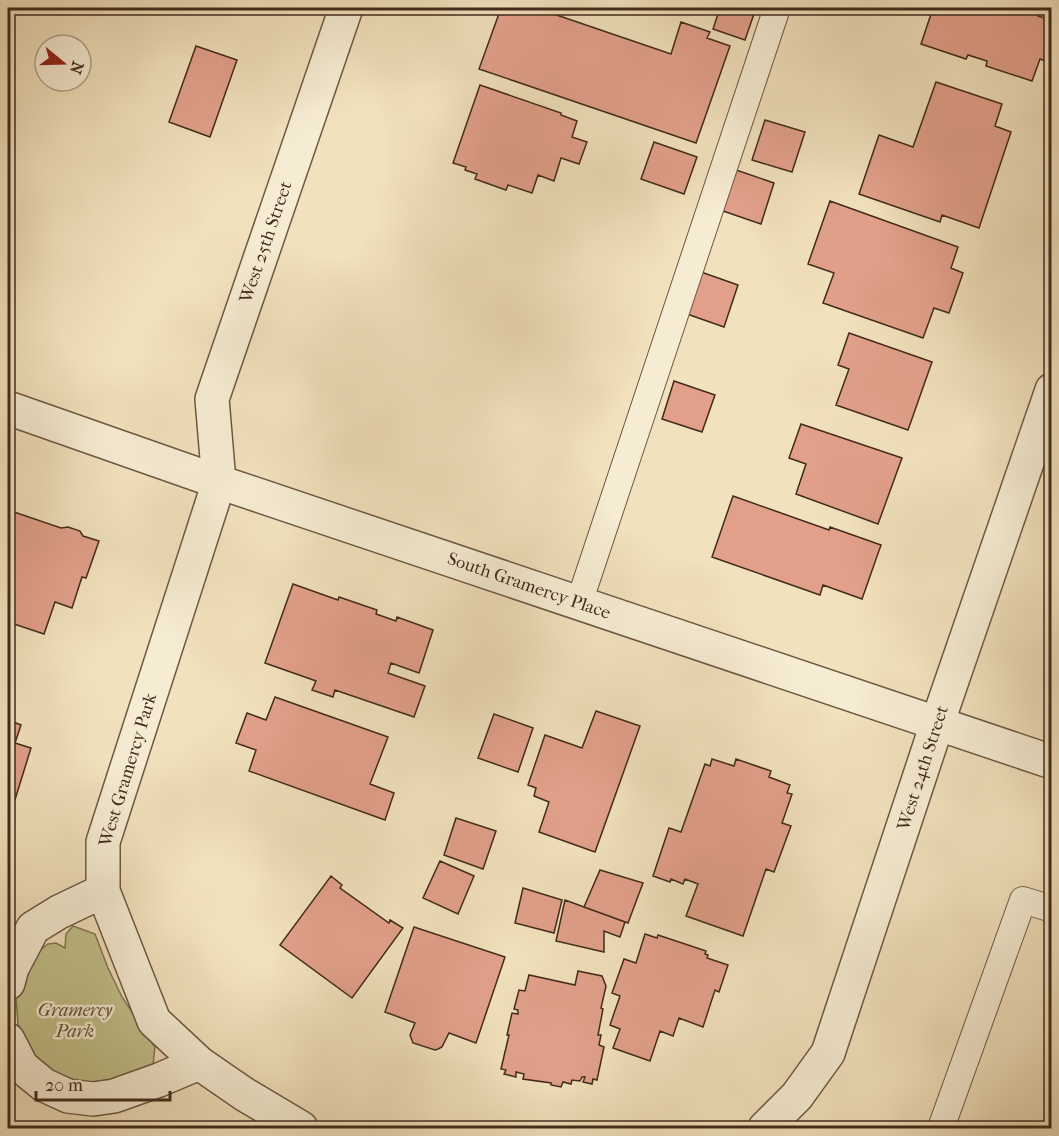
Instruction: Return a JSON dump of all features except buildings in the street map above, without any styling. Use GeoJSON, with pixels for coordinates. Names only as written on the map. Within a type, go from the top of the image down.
{"type":"FeatureCollection","features":[{"type":"Feature","properties":{"kind":"street","name":"West 25th Street"},"geometry":{"type":"LineString","coordinates":[[219,482],[212,399],[346,8]]}},
{"type":"Feature","properties":{"kind":"street","name":"West 24th Street"},"geometry":{"type":"LineString","coordinates":[[765,1128],[797,1096],[828,1053],[937,724],[1052,390]]}},
{"type":"Feature","properties":{"kind":"street","name":"South Gramercy Place"},"geometry":{"type":"LineString","coordinates":[[8,408],[219,482],[1052,762]]}},
{"type":"Feature","properties":{"kind":"street","name":"West Gramercy Park"},"geometry":{"type":"LineString","coordinates":[[219,482],[103,842],[103,891],[154,1021],[199,1063],[244,1095],[301,1128]]}},
{"type":"Feature","properties":{"kind":"street"},"geometry":{"type":"LineString","coordinates":[[8,983],[12,968],[33,928],[59,912],[103,891]]}},
{"type":"Feature","properties":{"kind":"street"},"geometry":{"type":"LineString","coordinates":[[8,1040],[22,1067],[44,1085],[68,1096],[93,1099],[114,1095],[159,1080],[199,1063]]}},
{"type":"Feature","properties":{"kind":"lane"},"geometry":{"type":"LineString","coordinates":[[579,603],[777,8]]}},
{"type":"Feature","properties":{"kind":"lane"},"geometry":{"type":"LineString","coordinates":[[941,1128],[1023,900],[1052,909]]}},
{"type":"Feature","properties":{"kind":"green space","name":"Gramercy Park"},"geometry":{"type":"Polygon","coordinates":[[[73,926],[95,934],[122,997],[155,1047],[153,1065],[121,1085],[79,1085],[52,1073],[29,1051],[18,1024],[16,998],[22,977],[36,953],[48,944],[56,943],[65,948],[66,934],[73,926]]]}}]}
